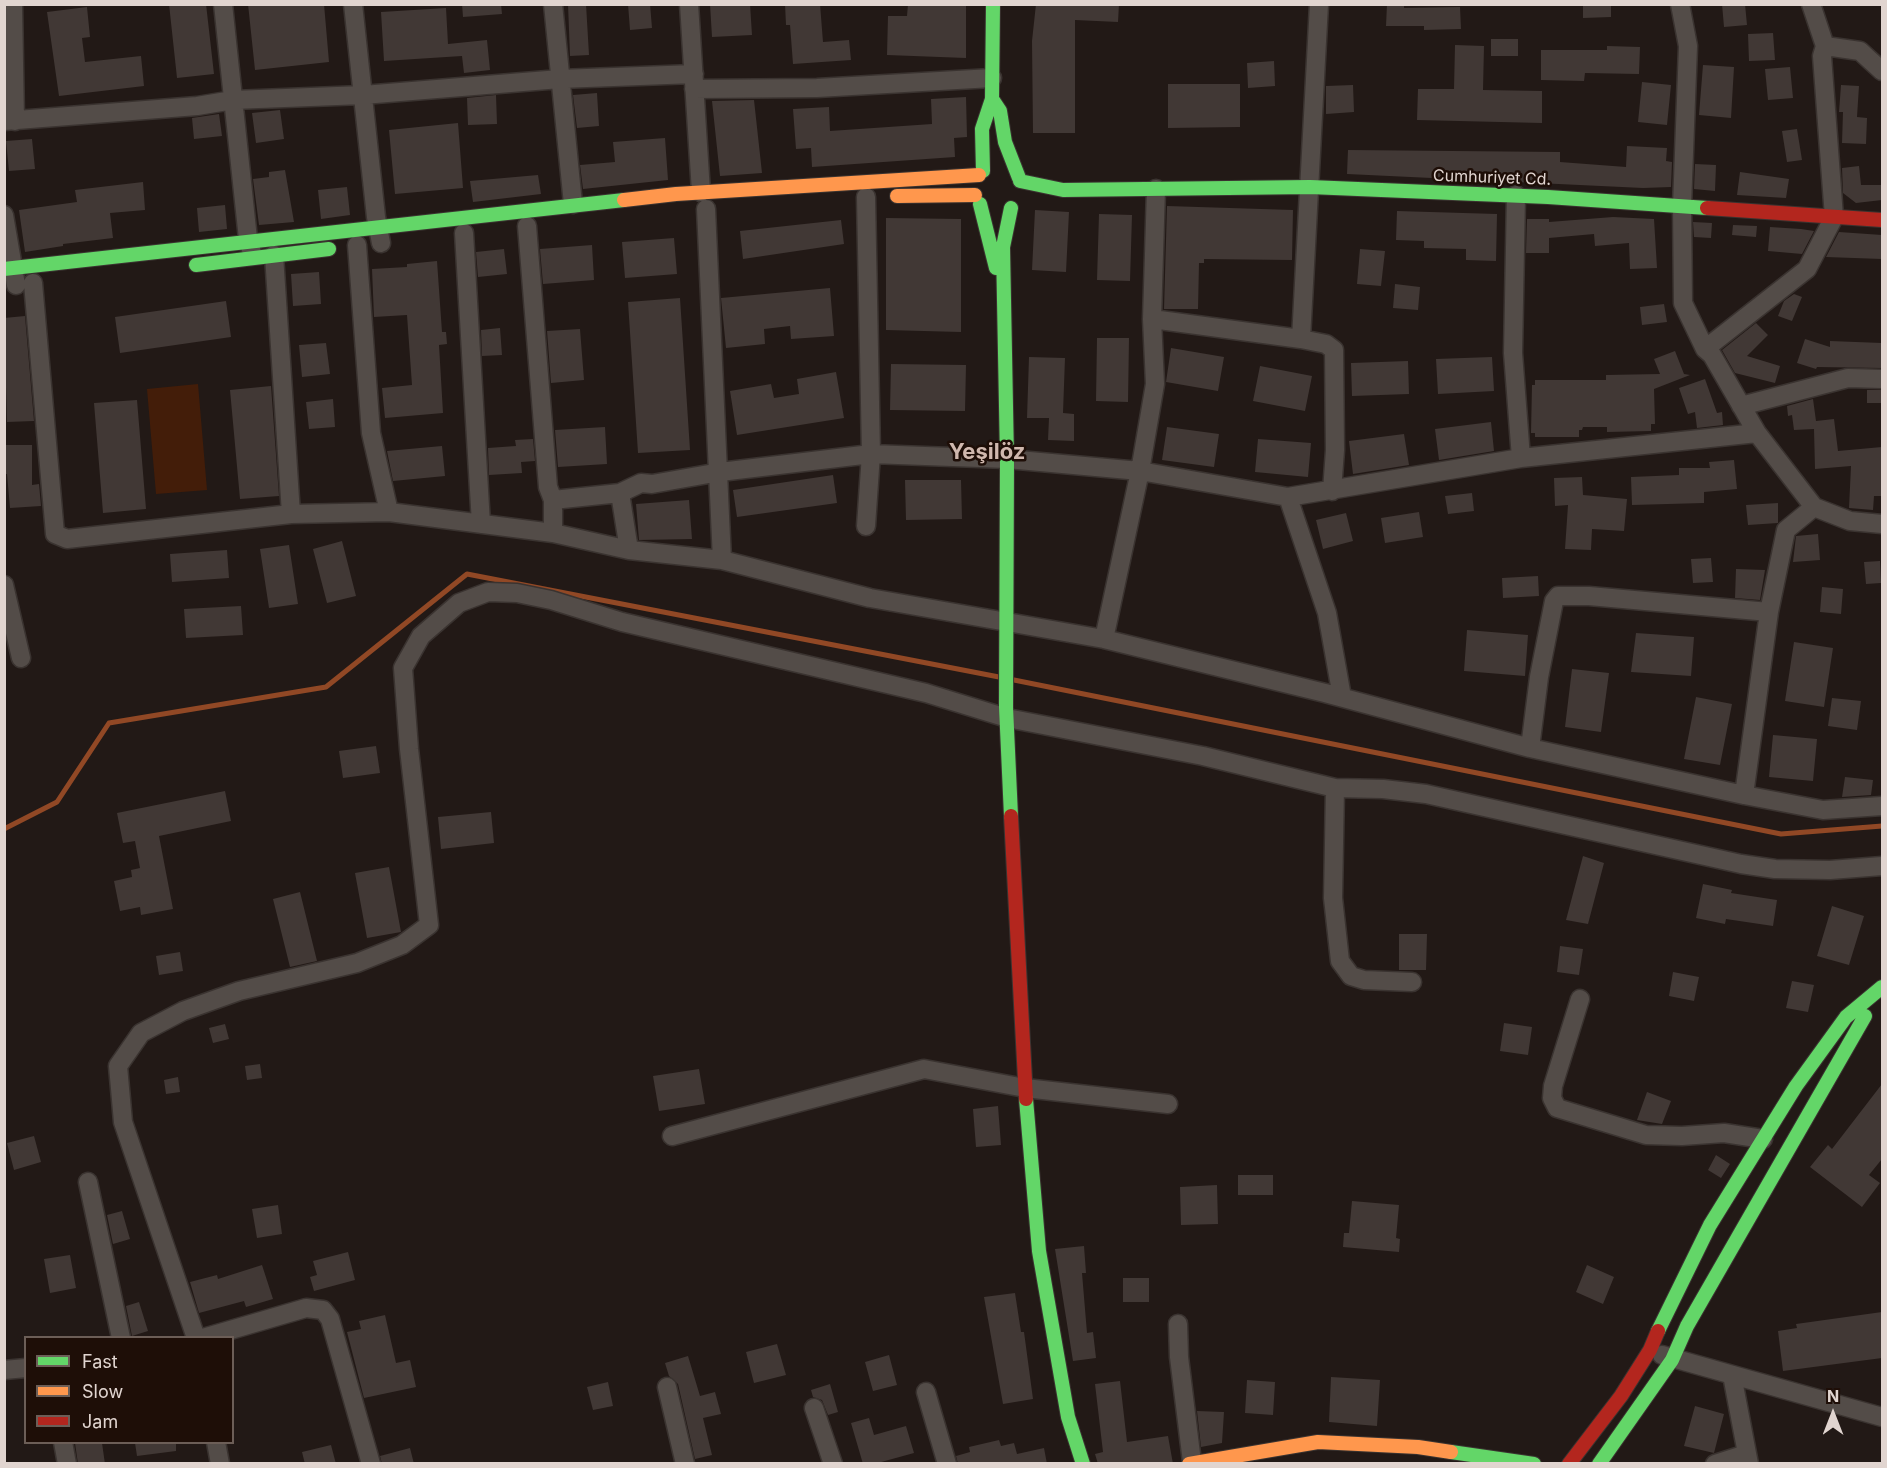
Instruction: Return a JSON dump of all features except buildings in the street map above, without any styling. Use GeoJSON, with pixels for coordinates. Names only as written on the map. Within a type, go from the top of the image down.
{"type":"FeatureCollection","features":[{"type":"Feature","properties":{"kind":"street"},"geometry":{"type":"LineString","coordinates":[[13,4],[10,121],[198,106],[233,99],[363,95],[560,79],[694,81],[817,88],[992,78]]}},
{"type":"Feature","properties":{"kind":"street"},"geometry":{"type":"LineString","coordinates":[[223,4],[251,249]]}},
{"type":"Feature","properties":{"kind":"street"},"geometry":{"type":"LineString","coordinates":[[353,4],[376,217],[384,236]]}},
{"type":"Feature","properties":{"kind":"street"},"geometry":{"type":"LineString","coordinates":[[553,4],[573,204]]}},
{"type":"Feature","properties":{"kind":"street"},"geometry":{"type":"LineString","coordinates":[[689,4],[705,205],[720,472],[722,560]]}},
{"type":"Feature","properties":{"kind":"street"},"geometry":{"type":"LineString","coordinates":[[993,4],[992,99],[982,129],[981,173],[974,188],[993,264],[1003,278]]}},
{"type":"Feature","properties":{"kind":"street"},"geometry":{"type":"LineString","coordinates":[[1301,339],[1319,4]]}},
{"type":"Feature","properties":{"kind":"street"},"geometry":{"type":"LineString","coordinates":[[1680,4],[1689,46],[1682,206],[1683,303],[1705,349],[1712,355],[1757,433],[1814,507],[1850,521],[1882,524]]}},
{"type":"Feature","properties":{"kind":"street"},"geometry":{"type":"LineString","coordinates":[[1705,349],[1807,269],[1834,217],[1822,56],[1825,46],[1811,4]]}},
{"type":"Feature","properties":{"kind":"street"},"geometry":{"type":"LineString","coordinates":[[1825,46],[1860,51],[1882,71]]}},
{"type":"Feature","properties":{"kind":"street"},"geometry":{"type":"LineString","coordinates":[[992,99],[1000,111],[1005,141],[1022,192],[1003,248],[1003,278],[1007,459],[1006,712],[1025,1088],[1039,1251],[1068,1417],[1083,1464]]}},
{"type":"Feature","properties":{"kind":"street"},"geometry":{"type":"LineString","coordinates":[[19,279],[251,249],[384,236],[573,204],[705,205],[981,173],[996,165],[1003,166],[1019,179],[1063,190],[1100,189]]}},
{"type":"Feature","properties":{"kind":"street","name":"Cumhuriyet Cd."},"geometry":{"type":"LineString","coordinates":[[1100,189],[1310,187],[1516,195],[1882,220]]}},
{"type":"Feature","properties":{"kind":"street"},"geometry":{"type":"LineString","coordinates":[[1044,201],[1062,199],[1100,189]]}},
{"type":"Feature","properties":{"kind":"street"},"geometry":{"type":"LineString","coordinates":[[1104,639],[1140,471],[1155,384],[1152,319],[1156,189]]}},
{"type":"Feature","properties":{"kind":"street"},"geometry":{"type":"LineString","coordinates":[[1516,195],[1513,353],[1521,458]]}},
{"type":"Feature","properties":{"kind":"street"},"geometry":{"type":"LineString","coordinates":[[866,526],[871,454],[858,197],[977,199],[997,213],[1017,205]]}},
{"type":"Feature","properties":{"kind":"street"},"geometry":{"type":"LineString","coordinates":[[4,215],[19,279],[55,534],[67,539],[291,514],[389,512],[553,533],[629,550],[722,560],[870,598],[1006,620],[1104,639],[1342,697],[1530,748],[1744,795],[1823,810],[1882,806]]}},
{"type":"Feature","properties":{"kind":"street"},"geometry":{"type":"LineString","coordinates":[[527,226],[548,487],[553,500],[553,533]]}},
{"type":"Feature","properties":{"kind":"street"},"geometry":{"type":"LineString","coordinates":[[464,233],[481,524]]}},
{"type":"Feature","properties":{"kind":"street"},"geometry":{"type":"LineString","coordinates":[[184,266],[251,249],[274,255],[357,245],[384,236]]}},
{"type":"Feature","properties":{"kind":"street"},"geometry":{"type":"LineString","coordinates":[[357,245],[371,433],[389,512]]}},
{"type":"Feature","properties":{"kind":"street"},"geometry":{"type":"LineString","coordinates":[[274,255],[291,514]]}},
{"type":"Feature","properties":{"kind":"street"},"geometry":{"type":"LineString","coordinates":[[1152,319],[1301,339],[1326,344],[1334,351],[1335,450],[1332,491]]}},
{"type":"Feature","properties":{"kind":"street"},"geometry":{"type":"LineString","coordinates":[[1741,406],[1848,378],[1882,379]]}},
{"type":"Feature","properties":{"kind":"street"},"geometry":{"type":"LineString","coordinates":[[553,500],[620,493],[641,483],[651,484],[720,472],[871,454],[1007,459],[1140,471],[1288,497],[1521,458],[1757,433]]}},
{"type":"Feature","properties":{"kind":"street"},"geometry":{"type":"LineString","coordinates":[[620,493],[629,550]]}},
{"type":"Feature","properties":{"kind":"street"},"geometry":{"type":"LineString","coordinates":[[1288,497],[1327,613],[1342,697]]}},
{"type":"Feature","properties":{"kind":"street"},"geometry":{"type":"LineString","coordinates":[[1744,795],[1768,612],[1786,530],[1814,507]]}},
{"type":"Feature","properties":{"kind":"street"},"geometry":{"type":"LineString","coordinates":[[4,585],[21,658]]}},
{"type":"Feature","properties":{"kind":"street"},"geometry":{"type":"LineString","coordinates":[[195,1336],[123,1122],[118,1066],[141,1034],[183,1011],[239,991],[357,963],[402,945],[429,925],[409,749],[403,668],[421,636],[459,603],[488,592],[517,593],[551,600],[622,621],[1335,788],[1383,789],[1426,794],[1752,866],[1830,870],[1882,866]]}},
{"type":"Feature","properties":{"kind":"street"},"geometry":{"type":"LineString","coordinates":[[1530,748],[1539,677],[1554,601],[1558,596],[1645,600],[1768,612]]}},
{"type":"Feature","properties":{"kind":"street"},"geometry":{"type":"LineString","coordinates":[[1335,788],[1333,898],[1340,961],[1351,976],[1364,980],[1412,982]]}},
{"type":"Feature","properties":{"kind":"street"},"geometry":{"type":"LineString","coordinates":[[1569,1464],[1621,1396],[1650,1350],[1710,1225],[1796,1086],[1846,1017],[1882,987]]}},
{"type":"Feature","properties":{"kind":"street"},"geometry":{"type":"LineString","coordinates":[[1599,1464],[1672,1360],[1687,1326],[1794,1136],[1882,987]]}},
{"type":"Feature","properties":{"kind":"street"},"geometry":{"type":"LineString","coordinates":[[1580,999],[1553,1086],[1552,1098],[1557,1108],[1646,1135],[1682,1136],[1724,1133],[1763,1139]]}},
{"type":"Feature","properties":{"kind":"street"},"geometry":{"type":"LineString","coordinates":[[672,1136],[924,1069],[1025,1088],[1168,1104]]}},
{"type":"Feature","properties":{"kind":"street"},"geometry":{"type":"LineString","coordinates":[[88,1182],[121,1336]]}},
{"type":"Feature","properties":{"kind":"street"},"geometry":{"type":"LineString","coordinates":[[211,1336],[306,1308],[323,1310],[330,1319],[371,1464]]}},
{"type":"Feature","properties":{"kind":"street"},"geometry":{"type":"LineString","coordinates":[[1178,1324],[1179,1357],[1191,1463],[1318,1442],[1418,1447],[1534,1464]]}},
{"type":"Feature","properties":{"kind":"street"},"geometry":{"type":"LineString","coordinates":[[1650,1350],[1672,1360],[1882,1416]]}},
{"type":"Feature","properties":{"kind":"street"},"geometry":{"type":"LineString","coordinates":[[4,1370],[24,1368]]}},
{"type":"Feature","properties":{"kind":"street"},"geometry":{"type":"LineString","coordinates":[[1715,1464],[1747,1459],[1741,1412],[1732,1375]]}},
{"type":"Feature","properties":{"kind":"street"},"geometry":{"type":"LineString","coordinates":[[667,1387],[685,1464]]}},
{"type":"Feature","properties":{"kind":"street"},"geometry":{"type":"LineString","coordinates":[[926,1392],[947,1464]]}},
{"type":"Feature","properties":{"kind":"street"},"geometry":{"type":"LineString","coordinates":[[814,1408],[833,1464]]}},
{"type":"Feature","properties":{"kind":"street"},"geometry":{"type":"LineString","coordinates":[[63,1444],[67,1464]]}},
{"type":"Feature","properties":{"kind":"street"},"geometry":{"type":"LineString","coordinates":[[216,1444],[220,1464]]}},
{"type":"Feature","properties":{"kind":"shaded area"},"geometry":{"type":"Polygon","coordinates":[[[198,384],[207,490],[156,494],[147,389],[198,384]]]}},
{"type":"Feature","properties":{"kind":"waterway"},"geometry":{"type":"LineString","coordinates":[[4,829],[57,802],[109,723],[326,687],[467,574],[999,677]]}},
{"type":"Feature","properties":{"kind":"waterway"},"geometry":{"type":"LineString","coordinates":[[1014,680],[1781,834],[1882,826]]}},
{"type":"Feature","properties":{"kind":"traffic: fast"},"geometry":{"type":"LineString","coordinates":[[983,171],[982,129],[992,99],[993,4]]}},
{"type":"Feature","properties":{"kind":"traffic: fast"},"geometry":{"type":"LineString","coordinates":[[992,99],[1000,111],[1005,142],[1019,178]]}},
{"type":"Feature","properties":{"kind":"traffic: fast"},"geometry":{"type":"LineString","coordinates":[[1020,181],[1063,190],[1310,187],[1548,197],[1707,208]]}},
{"type":"Feature","properties":{"kind":"traffic: fast"},"geometry":{"type":"LineString","coordinates":[[4,269],[624,200]]}},
{"type":"Feature","properties":{"kind":"traffic: fast"},"geometry":{"type":"LineString","coordinates":[[980,204],[996,268]]}},
{"type":"Feature","properties":{"kind":"traffic: fast"},"geometry":{"type":"LineString","coordinates":[[1011,208],[1003,247],[1007,459],[1006,707],[1011,816]]}},
{"type":"Feature","properties":{"kind":"traffic: fast"},"geometry":{"type":"LineString","coordinates":[[196,265],[329,249]]}},
{"type":"Feature","properties":{"kind":"traffic: fast"},"geometry":{"type":"LineString","coordinates":[[1658,1331],[1710,1225],[1796,1086],[1846,1017],[1882,987]]}},
{"type":"Feature","properties":{"kind":"traffic: fast"},"geometry":{"type":"LineString","coordinates":[[1599,1464],[1672,1360],[1687,1326],[1865,1016]]}},
{"type":"Feature","properties":{"kind":"traffic: fast"},"geometry":{"type":"LineString","coordinates":[[1026,1099],[1039,1251],[1068,1417],[1083,1464]]}},
{"type":"Feature","properties":{"kind":"traffic: fast"},"geometry":{"type":"LineString","coordinates":[[1451,1452],[1534,1464]]}},
{"type":"Feature","properties":{"kind":"traffic: slow"},"geometry":{"type":"LineString","coordinates":[[624,200],[676,194],[979,175]]}},
{"type":"Feature","properties":{"kind":"traffic: slow"},"geometry":{"type":"LineString","coordinates":[[897,196],[975,195]]}},
{"type":"Feature","properties":{"kind":"traffic: slow"},"geometry":{"type":"LineString","coordinates":[[1189,1464],[1318,1442],[1418,1447],[1451,1452]]}},
{"type":"Feature","properties":{"kind":"traffic: jam"},"geometry":{"type":"LineString","coordinates":[[1707,208],[1882,220]]}},
{"type":"Feature","properties":{"kind":"traffic: jam"},"geometry":{"type":"LineString","coordinates":[[1011,816],[1026,1099]]}},
{"type":"Feature","properties":{"kind":"traffic: jam"},"geometry":{"type":"LineString","coordinates":[[1569,1464],[1621,1396],[1650,1350],[1658,1331]]}},
{"type":"Feature","properties":{"kind":"district","name":"Yeşilöz"},"geometry":{"type":"Point","coordinates":[987,452]}}]}
